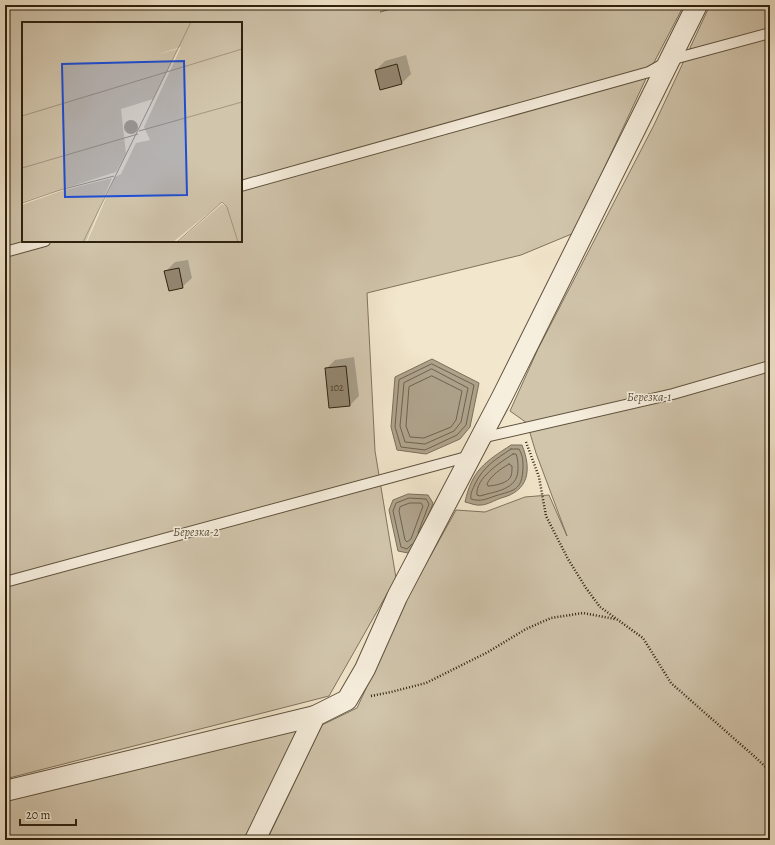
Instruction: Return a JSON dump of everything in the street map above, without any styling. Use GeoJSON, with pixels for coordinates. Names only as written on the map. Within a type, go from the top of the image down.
{"type":"FeatureCollection","features":[{"type":"Feature","properties":{"kind":"street"},"geometry":{"type":"LineString","coordinates":[[5,791],[315,716],[347,700],[365,669],[397,597],[476,447],[697,5]]}},
{"type":"Feature","properties":{"kind":"street"},"geometry":{"type":"LineString","coordinates":[[255,840],[315,716]]}},
{"type":"Feature","properties":{"kind":"lane"},"geometry":{"type":"LineString","coordinates":[[242,186],[649,72],[670,60],[770,33]]}},
{"type":"Feature","properties":{"kind":"lane"},"geometry":{"type":"LineString","coordinates":[[5,252],[41,242]]}},
{"type":"Feature","properties":{"kind":"lane"},"geometry":{"type":"LineString","coordinates":[[5,582],[476,447],[521,429],[673,394],[770,366]]}},
{"type":"Feature","properties":{"kind":"path"},"geometry":{"type":"LineString","coordinates":[[521,429],[539,477],[546,516],[568,559],[586,588],[600,607],[643,638],[670,683],[755,756],[770,771]]}},
{"type":"Feature","properties":{"kind":"path"},"geometry":{"type":"LineString","coordinates":[[347,700],[391,692],[426,683],[488,652],[526,629],[551,618],[583,613],[616,619]]}},
{"type":"Feature","properties":{"kind":"green space","name":"Березка-2"},"geometry":{"type":"Polygon","coordinates":[[[5,5],[402,5],[380,12],[405,5],[684,5],[649,72],[574,233],[521,255],[367,293],[375,451],[396,578],[329,696],[5,779],[5,5]]]}},
{"type":"Feature","properties":{"kind":"green space","name":"Березка-1"},"geometry":{"type":"Polygon","coordinates":[[[710,5],[770,5],[770,840],[267,840],[322,725],[357,708],[411,591],[456,510],[485,512],[525,497],[549,495],[567,536],[536,453],[527,423],[510,411],[538,349],[654,125],[710,5]]]}},
{"type":"Feature","properties":{"kind":"green space"},"geometry":{"type":"Polygon","coordinates":[[[301,728],[254,840],[5,840],[5,800],[301,728]]]}},
{"type":"Feature","properties":{"kind":"water"},"geometry":{"type":"Polygon","coordinates":[[[432,359],[479,383],[470,427],[460,439],[426,454],[397,450],[391,427],[395,377],[432,359]]]}},
{"type":"Feature","properties":{"kind":"water"},"geometry":{"type":"Polygon","coordinates":[[[511,445],[522,445],[525,454],[527,471],[523,485],[510,495],[483,505],[465,502],[471,482],[476,474],[487,462],[511,445]]]}},
{"type":"Feature","properties":{"kind":"water"},"geometry":{"type":"Polygon","coordinates":[[[408,494],[428,495],[433,503],[418,544],[408,553],[398,551],[389,510],[393,500],[408,494]]]}},
{"type":"Feature","properties":{"kind":"building"},"geometry":{"type":"Polygon","coordinates":[[[397,64],[402,84],[380,90],[375,70],[397,64]]]}},
{"type":"Feature","properties":{"kind":"building"},"geometry":{"type":"Polygon","coordinates":[[[179,268],[183,288],[169,291],[164,271],[179,268]]]}},
{"type":"Feature","properties":{"kind":"building"},"geometry":{"type":"Polygon","coordinates":[[[346,366],[350,406],[329,408],[325,368],[346,366]]]}}]}
